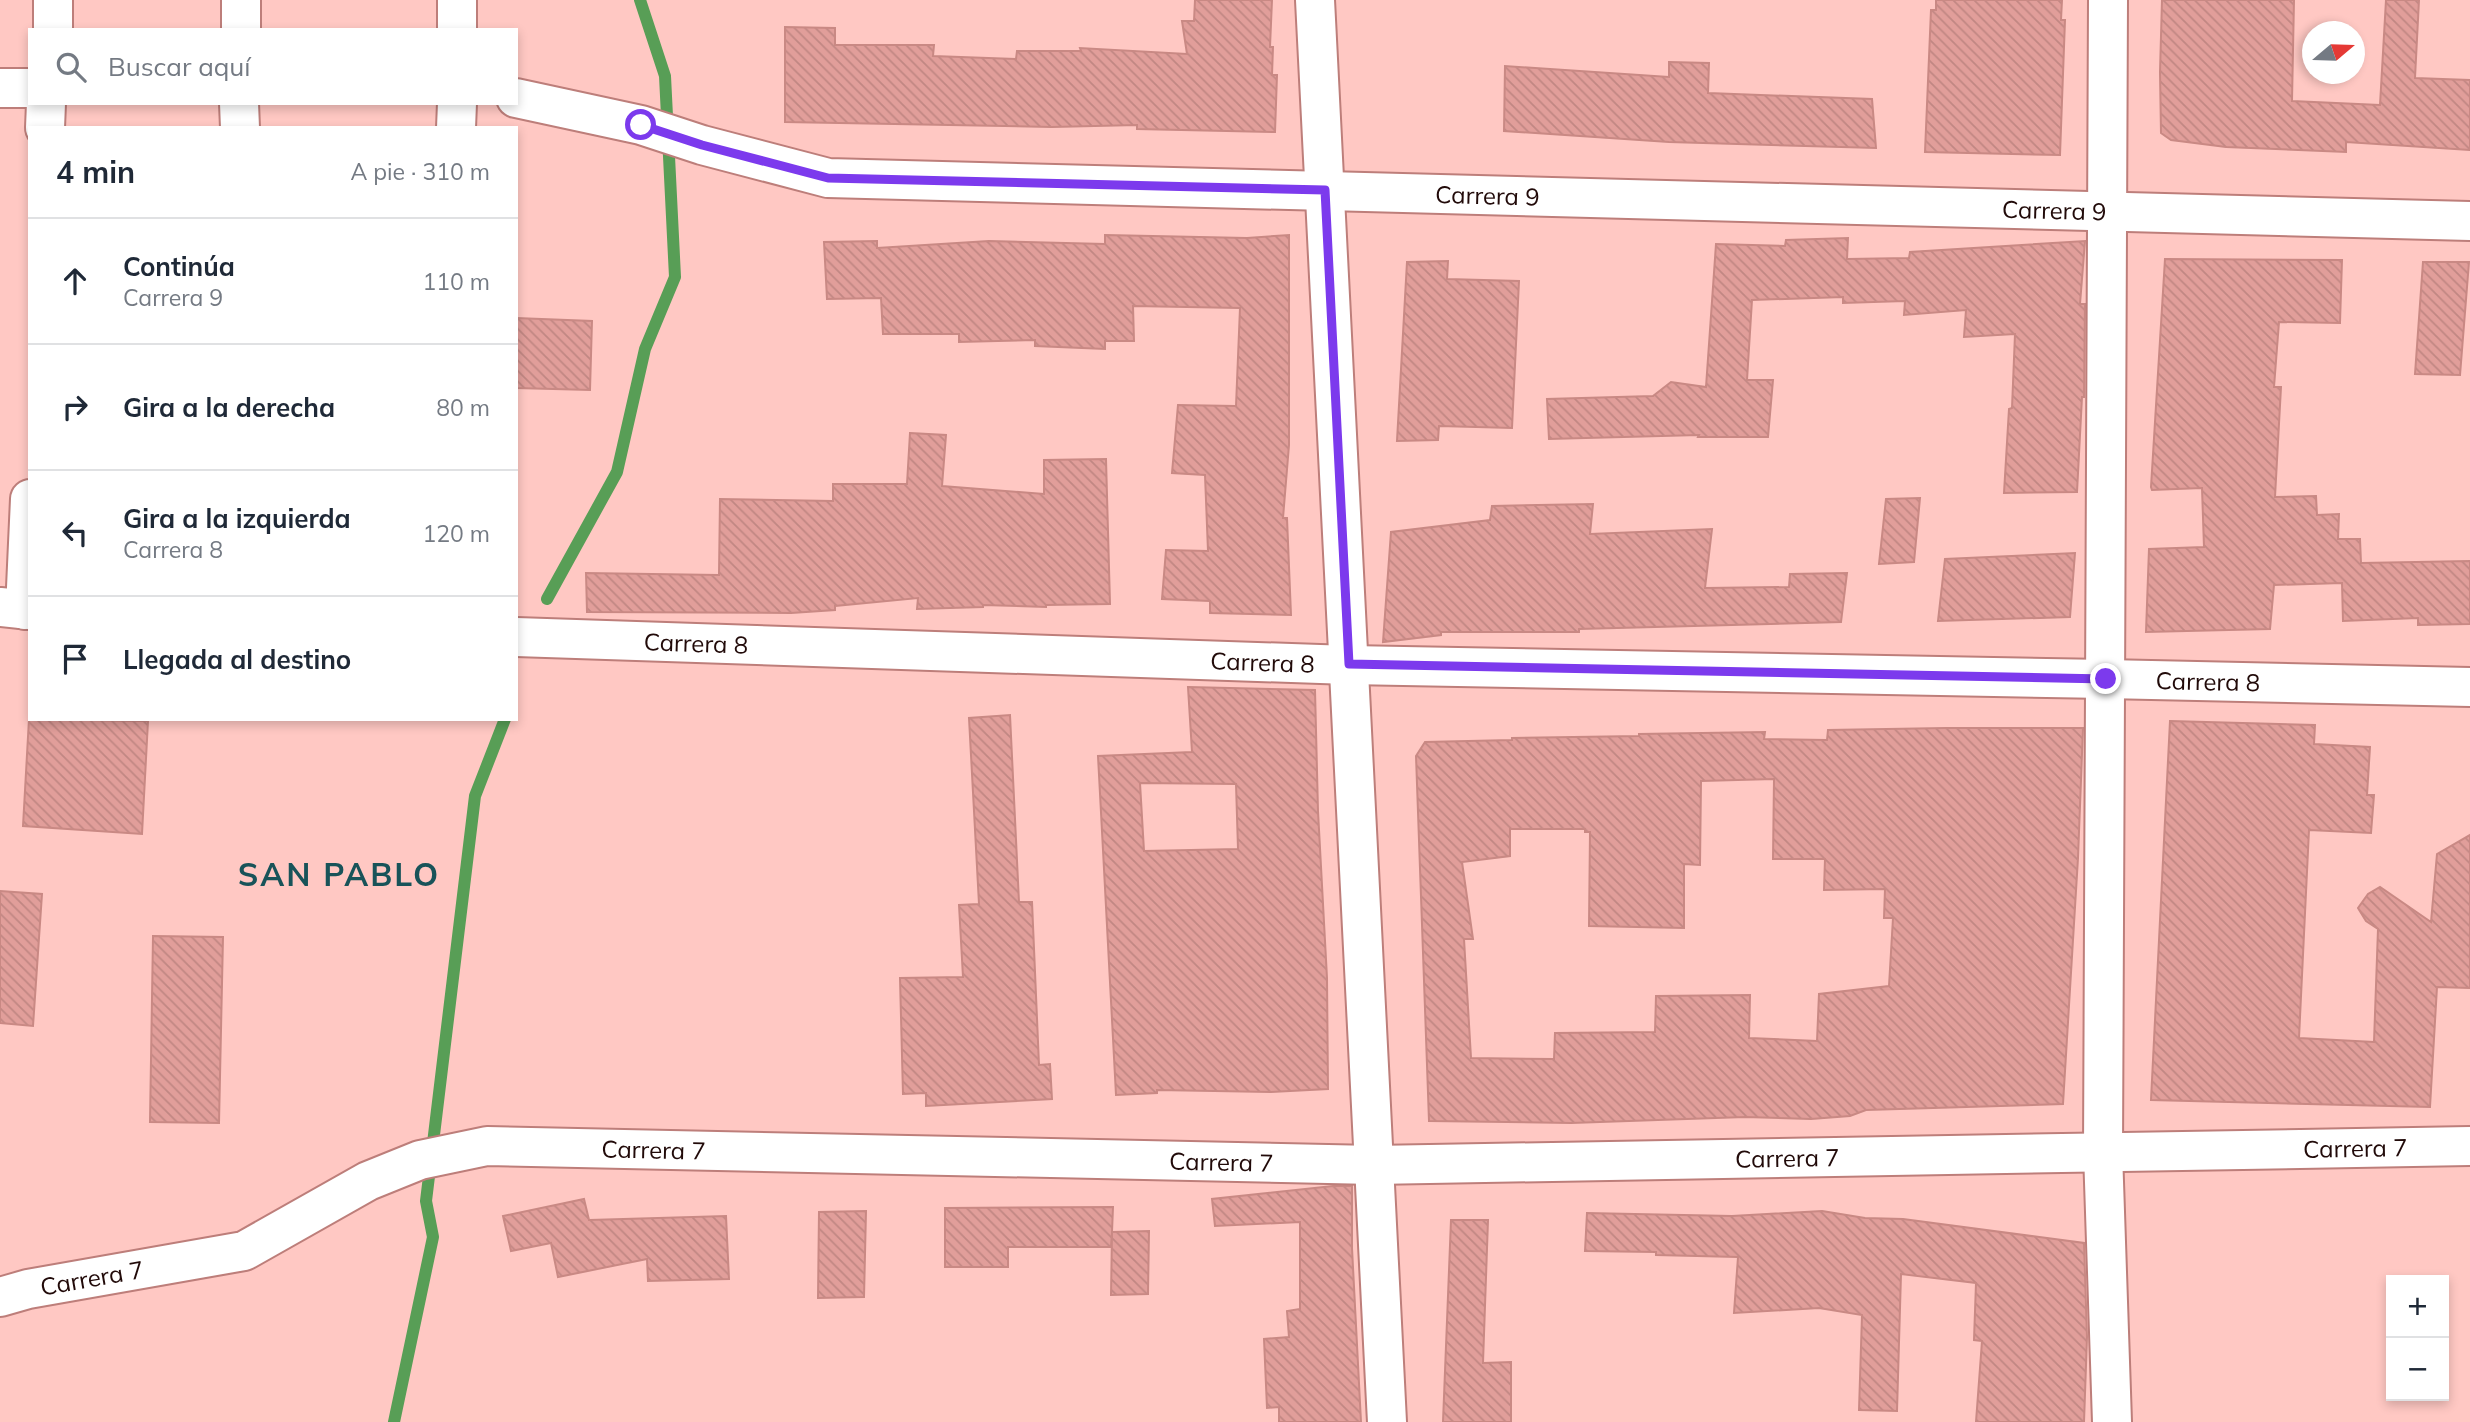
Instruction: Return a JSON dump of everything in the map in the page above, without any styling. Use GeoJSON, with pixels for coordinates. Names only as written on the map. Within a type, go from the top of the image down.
{"type":"FeatureCollection","features":[{"type":"Feature","properties":{"kind":"street"},"geometry":{"type":"LineString","coordinates":[[53,0],[53,28]]}},
{"type":"Feature","properties":{"kind":"street"},"geometry":{"type":"LineString","coordinates":[[241,28],[242,0]]}},
{"type":"Feature","properties":{"kind":"street"},"geometry":{"type":"LineString","coordinates":[[457,0],[457,28]]}},
{"type":"Feature","properties":{"kind":"street"},"geometry":{"type":"LineString","coordinates":[[1315,0],[1387,1422]]}},
{"type":"Feature","properties":{"kind":"street"},"geometry":{"type":"LineString","coordinates":[[2108,0],[2104,1152],[2112,1422]]}},
{"type":"Feature","properties":{"kind":"street"},"geometry":{"type":"LineString","coordinates":[[0,88],[28,88]]}},
{"type":"Feature","properties":{"kind":"street","name":"Carrera 9"},"geometry":{"type":"LineString","coordinates":[[518,98],[641,125],[702,145],[828,178],[2470,221]]}},
{"type":"Feature","properties":{"kind":"street"},"geometry":{"type":"LineString","coordinates":[[45,126],[46,105]]}},
{"type":"Feature","properties":{"kind":"street"},"geometry":{"type":"LineString","coordinates":[[239,105],[240,126]]}},
{"type":"Feature","properties":{"kind":"street"},"geometry":{"type":"LineString","coordinates":[[456,126],[457,105]]}},
{"type":"Feature","properties":{"kind":"street"},"geometry":{"type":"LineString","coordinates":[[18,609],[28,517]]}},
{"type":"Feature","properties":{"kind":"street","name":"Carrera 8"},"geometry":{"type":"LineString","coordinates":[[518,637],[1349,664],[2470,687]]}},
{"type":"Feature","properties":{"kind":"street","name":"Carrera 7"},"geometry":{"type":"LineString","coordinates":[[0,1297],[28,1289],[244,1251],[368,1181],[420,1160],[487,1146],[1374,1165],[2470,1146]]}},
{"type":"Feature","properties":{"kind":"building"},"geometry":{"type":"Polygon","coordinates":[[[1195,0],[1272,0],[1270,47],[1273,47],[1272,75],[1277,75],[1275,132],[1137,129],[1137,125],[1052,127],[785,122],[785,27],[835,28],[835,45],[934,45],[933,56],[1016,59],[1017,51],[1081,51],[1080,48],[1187,54],[1182,21],[1194,21],[1195,0]]]}},
{"type":"Feature","properties":{"kind":"building"},"geometry":{"type":"Polygon","coordinates":[[[1936,0],[2062,0],[2061,20],[2065,20],[2060,155],[1925,152],[1931,10],[1936,10],[1936,0]]]}},
{"type":"Feature","properties":{"kind":"building"},"geometry":{"type":"Polygon","coordinates":[[[2162,0],[2294,0],[2292,101],[2380,105],[2386,0],[2419,0],[2415,78],[2470,80],[2470,150],[2346,142],[2346,152],[2226,147],[2171,140],[2161,133],[2162,0]]]}},
{"type":"Feature","properties":{"kind":"building"},"geometry":{"type":"Polygon","coordinates":[[[1669,62],[1709,63],[1708,93],[1872,99],[1876,148],[1669,142],[1504,131],[1505,66],[1669,77],[1669,62]]]}},
{"type":"Feature","properties":{"kind":"building"},"geometry":{"type":"Polygon","coordinates":[[[1105,235],[1247,238],[1289,235],[1289,445],[1283,518],[1287,518],[1291,615],[1210,613],[1210,601],[1162,599],[1166,550],[1208,551],[1205,475],[1172,473],[1178,405],[1236,406],[1240,308],[1133,306],[1134,341],[1105,341],[1105,349],[1035,346],[1035,340],[959,342],[959,334],[883,334],[881,298],[827,299],[824,242],[877,241],[877,248],[989,241],[1105,244],[1105,235]]]}},
{"type":"Feature","properties":{"kind":"building"},"geometry":{"type":"Polygon","coordinates":[[[1848,238],[1847,259],[1909,258],[1910,252],[2085,241],[2080,304],[2085,304],[2084,397],[2077,492],[2004,493],[2009,409],[2012,408],[2015,334],[1964,337],[1966,310],[1904,315],[1905,301],[1843,303],[1843,297],[1752,300],[1747,380],[1773,380],[1768,437],[1698,437],[1699,435],[1549,439],[1547,399],[1653,396],[1671,382],[1706,387],[1716,244],[1785,246],[1786,240],[1848,238]]]}},
{"type":"Feature","properties":{"kind":"building"},"geometry":{"type":"Polygon","coordinates":[[[2165,259],[2342,260],[2340,323],[2279,322],[2274,387],[2281,387],[2275,497],[2316,496],[2317,515],[2339,514],[2338,539],[2360,539],[2361,563],[2470,561],[2470,624],[2418,625],[2418,618],[2343,621],[2342,583],[2274,585],[2270,629],[2146,632],[2149,549],[2204,547],[2202,488],[2152,490],[2151,487],[2165,259]]]}},
{"type":"Feature","properties":{"kind":"building"},"geometry":{"type":"Polygon","coordinates":[[[1448,261],[1447,279],[1519,281],[1512,428],[1439,426],[1438,440],[1397,441],[1407,262],[1448,261]]]}},
{"type":"Feature","properties":{"kind":"building"},"geometry":{"type":"Polygon","coordinates":[[[2423,262],[2469,262],[2460,375],[2415,374],[2423,262]]]}},
{"type":"Feature","properties":{"kind":"building"},"geometry":{"type":"Polygon","coordinates":[[[518,318],[592,321],[590,390],[518,388],[518,318]]]}},
{"type":"Feature","properties":{"kind":"building"},"geometry":{"type":"Polygon","coordinates":[[[910,433],[946,435],[942,486],[1044,494],[1044,460],[1106,459],[1110,604],[1046,607],[983,605],[917,609],[918,598],[835,606],[835,610],[791,613],[587,612],[586,573],[719,575],[720,499],[833,501],[833,484],[907,484],[910,433]]]}},
{"type":"Feature","properties":{"kind":"building"},"geometry":{"type":"Polygon","coordinates":[[[1920,498],[1914,562],[1879,564],[1886,499],[1920,498]]]}},
{"type":"Feature","properties":{"kind":"building"},"geometry":{"type":"Polygon","coordinates":[[[1593,504],[1590,534],[1712,529],[1705,588],[1789,587],[1790,574],[1847,573],[1841,622],[1579,629],[1579,632],[1441,632],[1441,635],[1383,642],[1391,532],[1490,520],[1492,506],[1593,504]]]}},
{"type":"Feature","properties":{"kind":"building"},"geometry":{"type":"Polygon","coordinates":[[[2075,553],[2070,617],[1938,621],[1945,559],[2075,553]]]}},
{"type":"Feature","properties":{"kind":"building"},"geometry":{"type":"Polygon","coordinates":[[[1188,687],[1315,690],[1327,978],[1328,1089],[1271,1092],[1157,1090],[1157,1093],[1116,1095],[1098,756],[1192,752],[1188,687]],[[1140,783],[1144,851],[1238,849],[1236,784],[1140,783]]]}},
{"type":"Feature","properties":{"kind":"building"},"geometry":{"type":"Polygon","coordinates":[[[1010,715],[1019,902],[1032,902],[1039,1065],[1050,1064],[1052,1099],[926,1106],[926,1093],[903,1094],[900,978],[963,977],[959,905],[979,904],[969,718],[1010,715]]]}},
{"type":"Feature","properties":{"kind":"building"},"geometry":{"type":"Polygon","coordinates":[[[29,721],[148,721],[142,834],[23,826],[29,721]]]}},
{"type":"Feature","properties":{"kind":"building"},"geometry":{"type":"Polygon","coordinates":[[[2170,721],[2315,725],[2314,744],[2370,747],[2367,795],[2374,795],[2371,833],[2309,830],[2299,1038],[2374,1042],[2378,929],[2366,921],[2358,908],[2368,894],[2380,887],[2431,922],[2437,854],[2470,835],[2470,988],[2437,987],[2430,1107],[2151,1100],[2170,721]]]}},
{"type":"Feature","properties":{"kind":"building"},"geometry":{"type":"Polygon","coordinates":[[[2083,728],[2063,1104],[1866,1110],[1850,1116],[1811,1119],[1745,1117],[1571,1123],[1429,1121],[1416,756],[1425,742],[1765,732],[1764,739],[1827,740],[1828,730],[2083,728]],[[1774,779],[1701,781],[1700,865],[1684,864],[1684,928],[1589,926],[1590,832],[1585,832],[1585,829],[1510,829],[1510,856],[1462,862],[1473,939],[1464,939],[1471,1058],[1554,1059],[1555,1033],[1655,1032],[1656,996],[1750,995],[1749,1038],[1817,1041],[1819,994],[1889,986],[1893,918],[1884,918],[1885,889],[1824,890],[1825,859],[1773,859],[1774,779]]]}},
{"type":"Feature","properties":{"kind":"building"},"geometry":{"type":"Polygon","coordinates":[[[0,891],[42,894],[33,1026],[0,1023],[0,891]]]}},
{"type":"Feature","properties":{"kind":"building"},"geometry":{"type":"Polygon","coordinates":[[[153,936],[223,937],[219,1123],[150,1122],[153,936]]]}},
{"type":"Feature","properties":{"kind":"building"},"geometry":{"type":"Polygon","coordinates":[[[1352,1186],[1352,1248],[1361,1422],[1279,1422],[1279,1407],[1267,1408],[1264,1339],[1289,1337],[1287,1311],[1300,1309],[1300,1222],[1215,1226],[1212,1199],[1352,1186]]]}},
{"type":"Feature","properties":{"kind":"building"},"geometry":{"type":"Polygon","coordinates":[[[584,1199],[589,1220],[726,1216],[729,1279],[648,1281],[647,1259],[558,1277],[551,1243],[511,1251],[503,1216],[584,1199]]]}},
{"type":"Feature","properties":{"kind":"building"},"geometry":{"type":"Polygon","coordinates":[[[1113,1207],[1112,1232],[1149,1231],[1148,1294],[1111,1295],[1112,1233],[1111,1247],[1008,1247],[1008,1267],[945,1267],[945,1208],[1113,1207]]]}},
{"type":"Feature","properties":{"kind":"building"},"geometry":{"type":"Polygon","coordinates":[[[866,1211],[864,1297],[818,1298],[819,1212],[866,1211]]]}},
{"type":"Feature","properties":{"kind":"building"},"geometry":{"type":"Polygon","coordinates":[[[1822,1211],[2084,1243],[2087,1337],[2084,1422],[1976,1422],[1982,1341],[1974,1340],[1976,1283],[1901,1274],[1897,1411],[1859,1410],[1862,1315],[1819,1308],[1734,1313],[1738,1257],[1585,1251],[1587,1213],[1732,1216],[1822,1211]]]}},
{"type":"Feature","properties":{"kind":"building"},"geometry":{"type":"Polygon","coordinates":[[[1451,1220],[1488,1220],[1483,1363],[1511,1362],[1511,1422],[1443,1422],[1451,1220]]]}},
{"type":"Feature","properties":{"kind":"waterway"},"geometry":{"type":"LineString","coordinates":[[547,599],[617,472],[645,349],[675,277],[665,76],[640,0]]}},
{"type":"Feature","properties":{"kind":"waterway"},"geometry":{"type":"LineString","coordinates":[[394,1422],[433,1237],[426,1201],[475,796],[504,721]]}},
{"type":"Feature","properties":{"kind":"district","name":"SAN PABLO"},"geometry":{"type":"Point","coordinates":[339,874]}},
{"type":"Feature","properties":{"kind":"route"},"geometry":{"type":"LineString","coordinates":[[641,125],[702,145],[828,178],[1325,190],[1349,664],[2106,679]]}}]}
